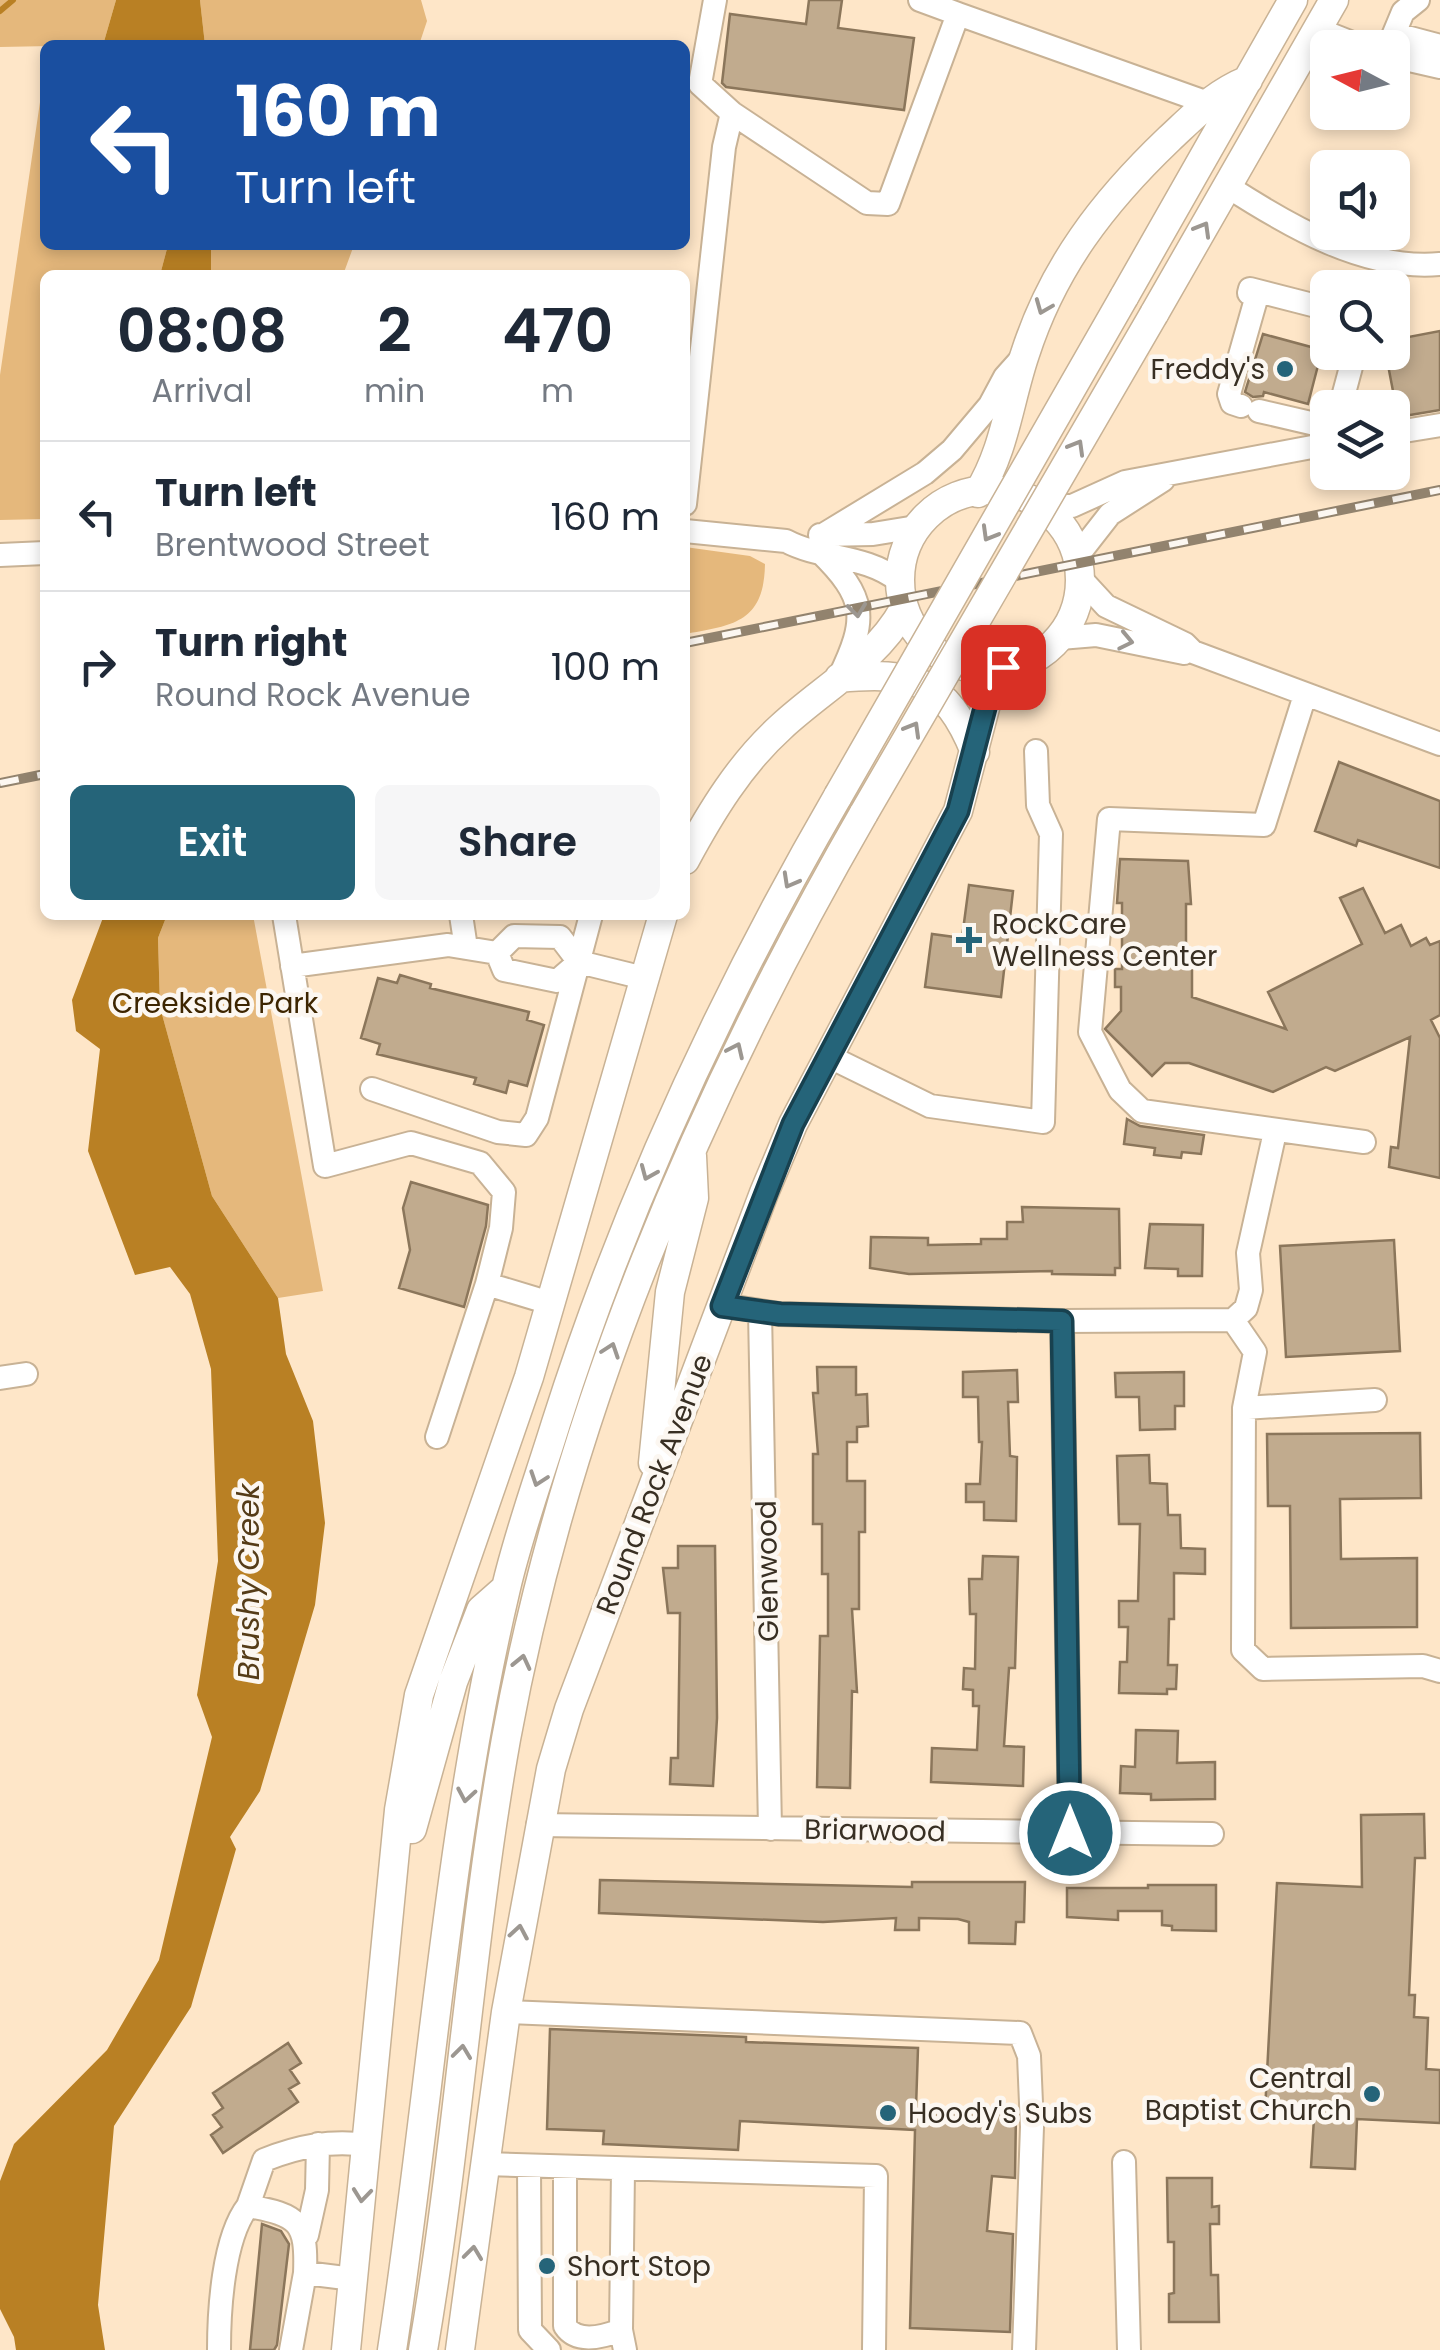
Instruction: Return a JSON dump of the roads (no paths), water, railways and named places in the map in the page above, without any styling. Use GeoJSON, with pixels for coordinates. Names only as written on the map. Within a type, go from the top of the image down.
{"type":"FeatureCollection","features":[{"type":"Feature","properties":{"kind":"main road"},"geometry":{"type":"LineString","coordinates":[[392,2350],[456,1856],[506,1588],[580,1349],[630,1214],[715,1020],[838,796],[1293,0]]}},
{"type":"Feature","properties":{"kind":"main road"},"geometry":{"type":"LineString","coordinates":[[424,2350],[482,1892],[521,1666],[581,1440],[640,1270],[692,1147],[789,944],[1334,0]]}},
{"type":"Feature","properties":{"kind":"main road"},"geometry":{"type":"LineString","coordinates":[[978,492],[998,456],[1024,355],[1052,286],[1091,221],[1220,92],[1248,80]]}},
{"type":"Feature","properties":{"kind":"main road"},"geometry":{"type":"LineString","coordinates":[[690,851],[752,757],[876,650],[902,595],[903,552],[916,527],[944,504],[978,492],[1001,492],[1040,506],[1066,530],[1080,567],[1075,613],[1060,638],[1037,656],[1003,667],[973,666],[946,656],[922,638],[902,595]]}},
{"type":"Feature","properties":{"kind":"main road","name":"Round Rock Avenue"},"geometry":{"type":"LineString","coordinates":[[460,2350],[506,2012],[538,1825],[568,1709],[778,1158],[958,811],[986,704],[1003,667]]}},
{"type":"Feature","properties":{"kind":"main road"},"geometry":{"type":"LineString","coordinates":[[839,678],[878,674],[928,686],[949,702],[963,723],[974,752]]}},
{"type":"Feature","properties":{"kind":"main road"},"geometry":{"type":"LineString","coordinates":[[346,2350],[389,1902],[406,1757],[419,1695],[529,1377],[661,920]]}},
{"type":"Feature","properties":{"kind":"main road"},"geometry":{"type":"LineString","coordinates":[[653,1485],[654,1433],[670,1292],[694,1198],[692,1147]]}},
{"type":"Feature","properties":{"kind":"main road"},"geometry":{"type":"LineString","coordinates":[[389,1902],[407,1855],[453,1682],[481,1610],[506,1588]]}},
{"type":"Feature","properties":{"kind":"main road"},"geometry":{"type":"LineString","coordinates":[[350,2316],[352,2330],[366,2350]]}},
{"type":"Feature","properties":{"kind":"street"},"geometry":{"type":"LineString","coordinates":[[715,0],[700,84],[732,114],[867,203],[888,204],[958,14]]}},
{"type":"Feature","properties":{"kind":"street"},"geometry":{"type":"LineString","coordinates":[[920,0],[1208,103]]}},
{"type":"Feature","properties":{"kind":"street"},"geometry":{"type":"LineString","coordinates":[[1397,30],[1403,12],[1418,0]]}},
{"type":"Feature","properties":{"kind":"street"},"geometry":{"type":"LineString","coordinates":[[1410,46],[1440,46]]}},
{"type":"Feature","properties":{"kind":"street"},"geometry":{"type":"LineString","coordinates":[[1410,54],[1440,67]]}},
{"type":"Feature","properties":{"kind":"street"},"geometry":{"type":"LineString","coordinates":[[690,458],[724,147],[732,114]]}},
{"type":"Feature","properties":{"kind":"street"},"geometry":{"type":"LineString","coordinates":[[1228,186],[1310,233],[1389,263],[1440,264]]}},
{"type":"Feature","properties":{"kind":"street"},"geometry":{"type":"LineString","coordinates":[[1386,270],[1389,263]]}},
{"type":"Feature","properties":{"kind":"street"},"geometry":{"type":"LineString","coordinates":[[1241,320],[1250,290],[1310,305]]}},
{"type":"Feature","properties":{"kind":"street"},"geometry":{"type":"LineString","coordinates":[[1258,292],[1228,394],[1232,403],[1310,423]]}},
{"type":"Feature","properties":{"kind":"street"},"geometry":{"type":"LineString","coordinates":[[821,543],[925,473],[952,450],[990,405],[1024,355]]}},
{"type":"Feature","properties":{"kind":"street"},"geometry":{"type":"LineString","coordinates":[[1410,430],[1440,425]]}},
{"type":"Feature","properties":{"kind":"street"},"geometry":{"type":"LineString","coordinates":[[1040,506],[1072,506],[1125,482],[1310,448]]}},
{"type":"Feature","properties":{"kind":"street"},"geometry":{"type":"LineString","coordinates":[[1165,477],[1110,514],[1080,567],[1106,606],[1185,644],[1192,652]]}},
{"type":"Feature","properties":{"kind":"street"},"geometry":{"type":"LineString","coordinates":[[690,531],[821,543],[916,527]]}},
{"type":"Feature","properties":{"kind":"street"},"geometry":{"type":"LineString","coordinates":[[821,543],[863,561],[902,595]]}},
{"type":"Feature","properties":{"kind":"street"},"geometry":{"type":"LineString","coordinates":[[821,543],[847,580],[860,609],[854,647],[839,678]]}},
{"type":"Feature","properties":{"kind":"street"},"geometry":{"type":"LineString","coordinates":[[0,555],[40,552]]}},
{"type":"Feature","properties":{"kind":"street"},"geometry":{"type":"LineString","coordinates":[[1060,638],[1096,635],[1192,652],[1440,744]]}},
{"type":"Feature","properties":{"kind":"street"},"geometry":{"type":"LineString","coordinates":[[1305,695],[1264,825],[1109,820],[1090,1032],[1120,1090],[1142,1111],[1364,1142]]}},
{"type":"Feature","properties":{"kind":"street"},"geometry":{"type":"LineString","coordinates":[[828,1056],[930,1106],[1043,1122],[1051,834],[1038,805],[1036,751]]}},
{"type":"Feature","properties":{"kind":"street"},"geometry":{"type":"LineString","coordinates":[[285,920],[325,1166],[412,1143],[480,1163],[504,1192],[501,1228],[487,1284],[437,1438]]}},
{"type":"Feature","properties":{"kind":"street"},"geometry":{"type":"LineString","coordinates":[[463,920],[466,948]]}},
{"type":"Feature","properties":{"kind":"street"},"geometry":{"type":"LineString","coordinates":[[372,1089],[498,1132],[526,1135],[537,1118],[590,920]]}},
{"type":"Feature","properties":{"kind":"street"},"geometry":{"type":"LineString","coordinates":[[497,953],[514,936],[560,937],[579,962],[644,978]]}},
{"type":"Feature","properties":{"kind":"street"},"geometry":{"type":"LineString","coordinates":[[292,966],[448,945],[497,953]]}},
{"type":"Feature","properties":{"kind":"street"},"geometry":{"type":"LineString","coordinates":[[497,953],[504,970],[557,982],[579,962]]}},
{"type":"Feature","properties":{"kind":"street"},"geometry":{"type":"LineString","coordinates":[[722,1306],[760,1312],[1062,1321],[1224,1321],[1246,1308],[1251,1290],[1248,1253],[1275,1132]]}},
{"type":"Feature","properties":{"kind":"street"},"geometry":{"type":"LineString","coordinates":[[487,1284],[550,1303]]}},
{"type":"Feature","properties":{"kind":"street","name":"Glenwood"},"geometry":{"type":"LineString","coordinates":[[760,1312],[770,1829]]}},
{"type":"Feature","properties":{"kind":"street"},"geometry":{"type":"LineString","coordinates":[[1062,1321],[1070,1833]]}},
{"type":"Feature","properties":{"kind":"street"},"geometry":{"type":"LineString","coordinates":[[1224,1321],[1255,1352],[1244,1408],[1243,1650],[1264,1669],[1422,1666],[1440,1672]]}},
{"type":"Feature","properties":{"kind":"street"},"geometry":{"type":"LineString","coordinates":[[0,1378],[26,1374]]}},
{"type":"Feature","properties":{"kind":"street"},"geometry":{"type":"LineString","coordinates":[[1244,1408],[1374,1400]]}},
{"type":"Feature","properties":{"kind":"street","name":"Briarwood"},"geometry":{"type":"LineString","coordinates":[[538,1825],[1212,1834]]}},
{"type":"Feature","properties":{"kind":"street"},"geometry":{"type":"LineString","coordinates":[[506,2012],[1020,2034],[1029,2056],[1032,2127],[1024,2350]]}},
{"type":"Feature","properties":{"kind":"street"},"geometry":{"type":"LineString","coordinates":[[291,2350],[317,2190],[318,2144]]}},
{"type":"Feature","properties":{"kind":"street"},"geometry":{"type":"LineString","coordinates":[[219,2350],[219,2312],[236,2221],[248,2206],[264,2160],[297,2147],[368,2145]]}},
{"type":"Feature","properties":{"kind":"street"},"geometry":{"type":"LineString","coordinates":[[1124,2162],[1129,2350]]}},
{"type":"Feature","properties":{"kind":"street"},"geometry":{"type":"LineString","coordinates":[[484,2164],[876,2176],[874,2350]]}},
{"type":"Feature","properties":{"kind":"street"},"geometry":{"type":"LineString","coordinates":[[528,2166],[530,2330],[549,2350]]}},
{"type":"Feature","properties":{"kind":"street"},"geometry":{"type":"LineString","coordinates":[[564,2168],[564,2326],[577,2336],[623,2340],[623,2170]]}},
{"type":"Feature","properties":{"kind":"street"},"geometry":{"type":"LineString","coordinates":[[248,2206],[294,2219],[307,2235]]}},
{"type":"Feature","properties":{"kind":"street"},"geometry":{"type":"LineString","coordinates":[[304,2274],[354,2279]]}},
{"type":"Feature","properties":{"kind":"water"},"geometry":{"type":"Polygon","coordinates":[[[116,0],[200,0],[204,40],[104,40],[116,0]]]}},
{"type":"Feature","properties":{"kind":"water"},"geometry":{"type":"Polygon","coordinates":[[[167,250],[211,250],[211,270],[161,270],[167,250]]]}},
{"type":"Feature","properties":{"kind":"water","name":"Brushy Creek"},"geometry":{"type":"Polygon","coordinates":[[[102,920],[165,920],[158,938],[160,1007],[212,1196],[278,1298],[286,1354],[313,1421],[325,1523],[315,1605],[260,1791],[230,1837],[236,1849],[191,2007],[114,2126],[98,2305],[105,2350],[16,2350],[0,2309],[0,2181],[14,2144],[107,2050],[159,1960],[212,1737],[197,1695],[218,1561],[211,1369],[190,1294],[170,1267],[135,1275],[88,1151],[100,1049],[76,1031],[72,1000],[102,920]]]}},
{"type":"Feature","properties":{"kind":"waterway"},"geometry":{"type":"LineString","coordinates":[[0,11],[13,0]]}},
{"type":"Feature","properties":{"kind":"railway"},"geometry":{"type":"LineString","coordinates":[[690,642],[1440,490]]}},
{"type":"Feature","properties":{"kind":"railway"},"geometry":{"type":"LineString","coordinates":[[0,783],[40,775]]}},
{"type":"Feature","properties":{"kind":"place","name":"Freddy's"},"geometry":{"type":"Point","coordinates":[1285,369]}},
{"type":"Feature","properties":{"kind":"place","name":"RockCare Wellness Center"},"geometry":{"type":"Point","coordinates":[969,940]}},
{"type":"Feature","properties":{"kind":"place","name":"Central Baptist Church"},"geometry":{"type":"Point","coordinates":[1372,2094]}},
{"type":"Feature","properties":{"kind":"place","name":"Hoody's Subs"},"geometry":{"type":"Point","coordinates":[888,2113]}},
{"type":"Feature","properties":{"kind":"place","name":"Short Stop"},"geometry":{"type":"Point","coordinates":[547,2266]}},
{"type":"Feature","properties":{"kind":"park label","name":"Creekside Park"},"geometry":{"type":"Point","coordinates":[215,1003]}}]}
